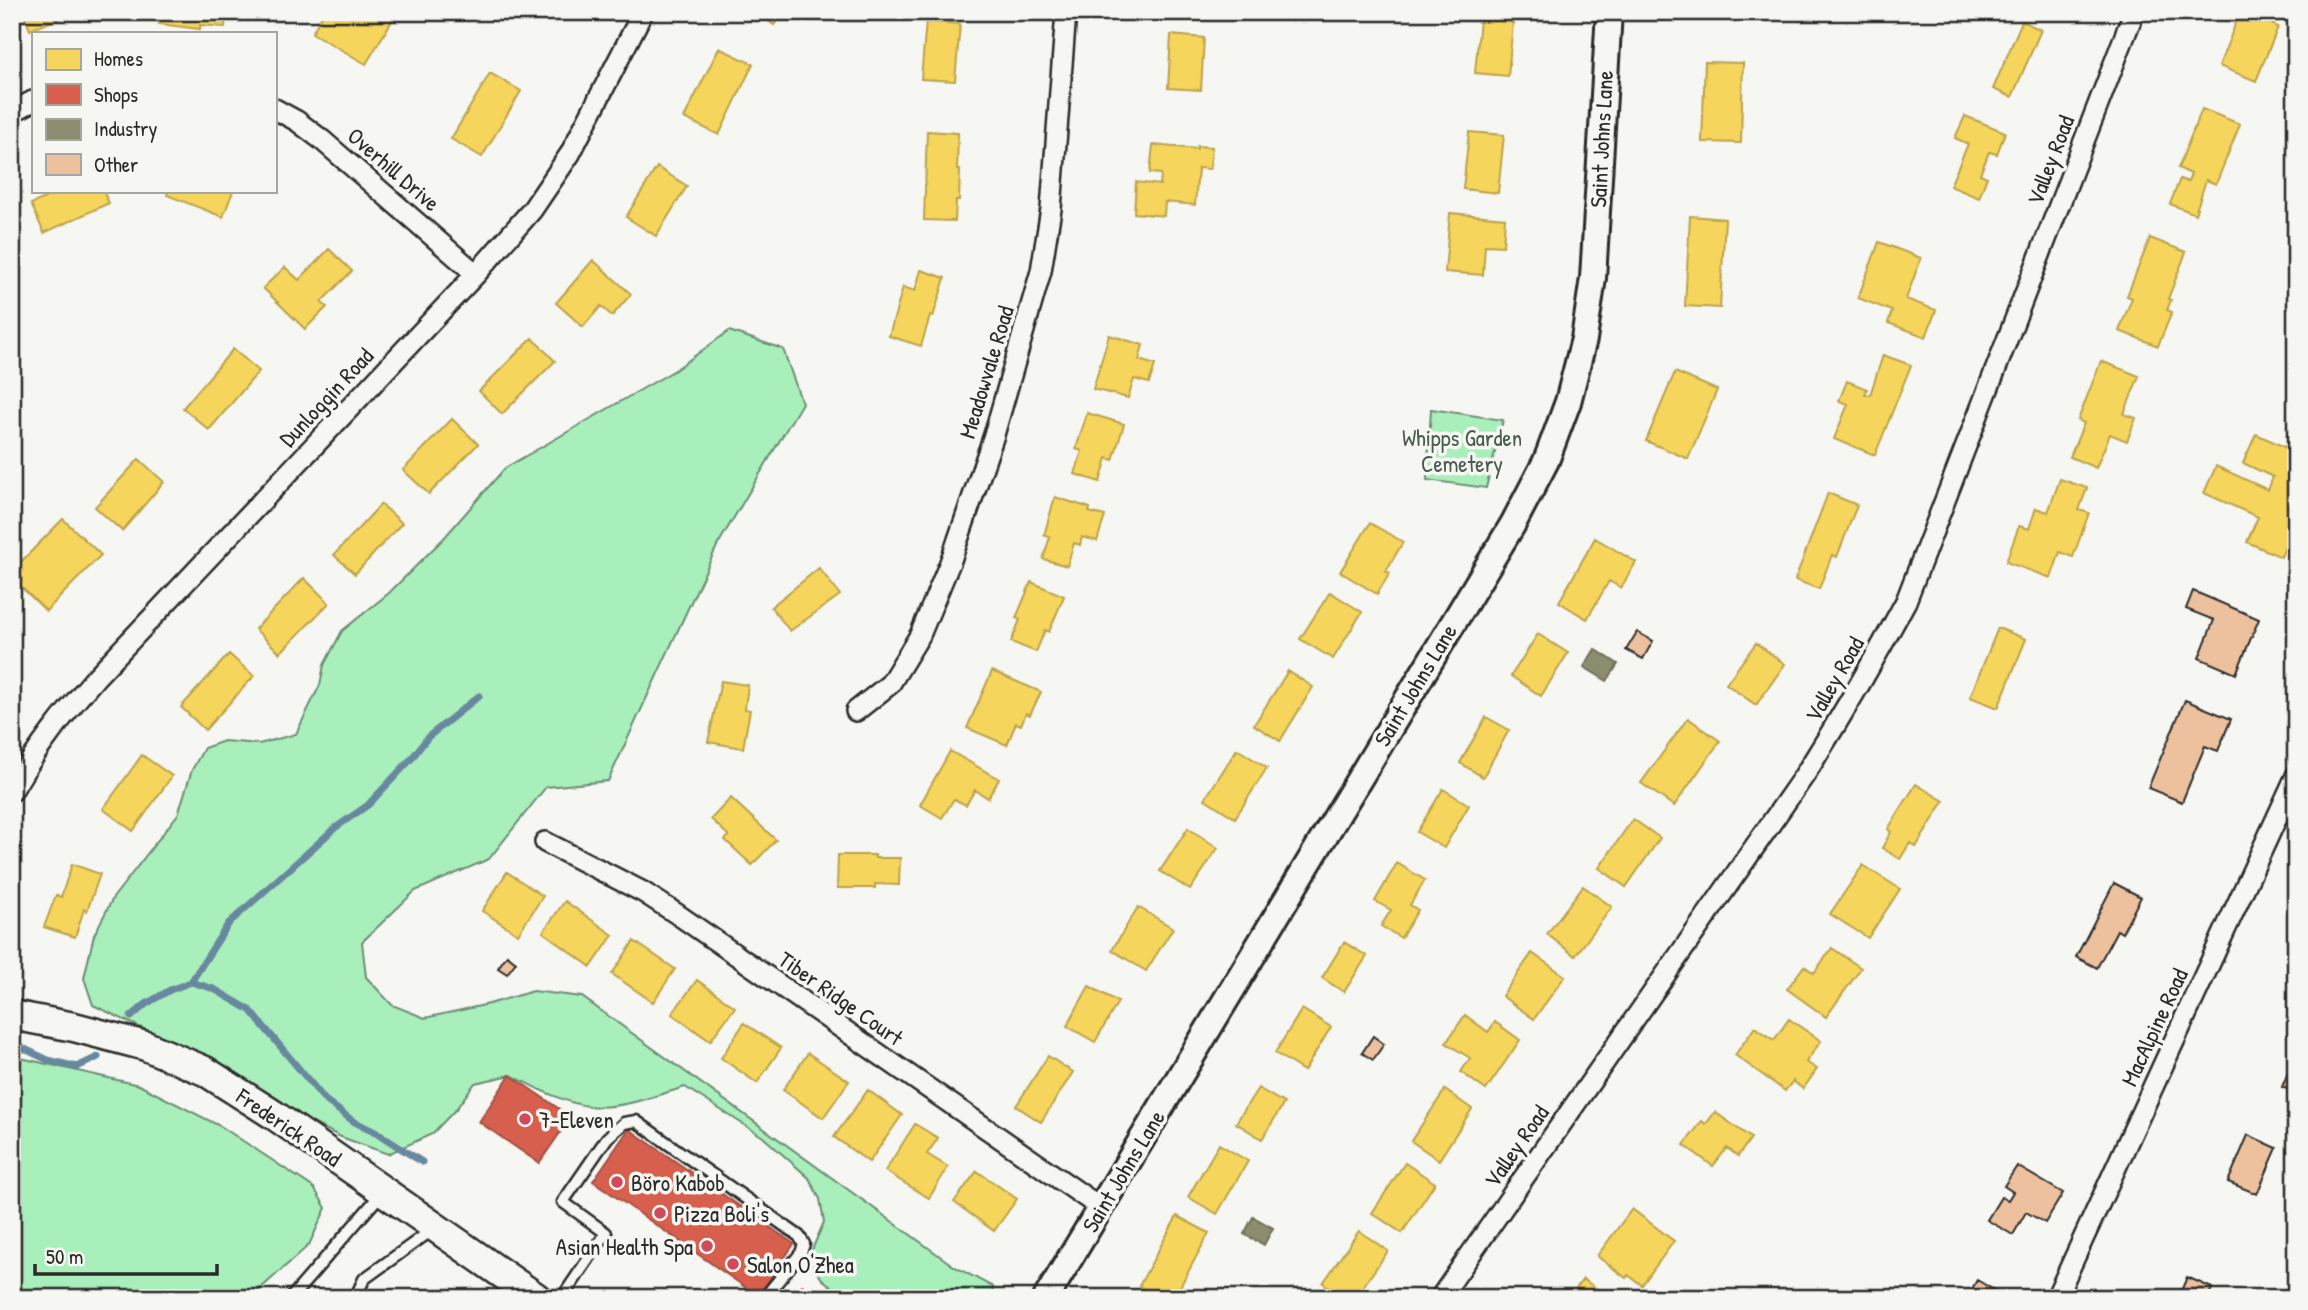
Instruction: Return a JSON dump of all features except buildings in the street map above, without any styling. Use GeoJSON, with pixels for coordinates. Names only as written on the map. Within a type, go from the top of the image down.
{"type":"FeatureCollection","features":[{"type":"Feature","properties":{"kind":"main road","name":"Frederick Road"},"geometry":{"type":"LineString","coordinates":[[12,1016],[74,1027],[146,1046],[205,1071],[274,1115],[537,1298]]}},
{"type":"Feature","properties":{"kind":"street","name":"Dunloggin Road"},"geometry":{"type":"LineString","coordinates":[[12,791],[56,723],[96,677],[476,274],[532,210],[570,154],[643,12]]}},
{"type":"Feature","properties":{"kind":"street","name":"Meadowvale Road"},"geometry":{"type":"LineString","coordinates":[[856,710],[890,684],[920,635],[951,560],[994,435],[1041,271],[1051,209],[1066,12]]}},
{"type":"Feature","properties":{"kind":"street","name":"Saint Johns Lane"},"geometry":{"type":"LineString","coordinates":[[1046,1298],[1513,524],[1546,461],[1568,402],[1588,314],[1609,12]]}},
{"type":"Feature","properties":{"kind":"street","name":"Valley Road"},"geometry":{"type":"LineString","coordinates":[[1440,1298],[1804,776],[1859,687],[1906,601],[2134,12]]}},
{"type":"Feature","properties":{"kind":"street"},"geometry":{"type":"LineString","coordinates":[[12,112],[32,102]]}},
{"type":"Feature","properties":{"kind":"street","name":"Overhill Drive"},"geometry":{"type":"LineString","coordinates":[[276,110],[322,140],[476,274]]}},
{"type":"Feature","properties":{"kind":"street","name":"MacAlpine Road"},"geometry":{"type":"LineString","coordinates":[[2056,1298],[2296,776]]}},
{"type":"Feature","properties":{"kind":"street","name":"Tiber Ridge Court"},"geometry":{"type":"LineString","coordinates":[[545,842],[643,892],[677,914],[1101,1208]]}},
{"type":"Feature","properties":{"kind":"lane"},"geometry":{"type":"LineString","coordinates":[[562,1298],[606,1233],[563,1202],[607,1138],[624,1123],[636,1121],[799,1236],[804,1244],[800,1253],[764,1298]]}},
{"type":"Feature","properties":{"kind":"lane"},"geometry":{"type":"LineString","coordinates":[[291,1298],[383,1191]]}},
{"type":"Feature","properties":{"kind":"lane"},"geometry":{"type":"LineString","coordinates":[[359,1298],[358,1292],[364,1279],[436,1227]]}},
{"type":"Feature","properties":{"kind":"green space"},"geometry":{"type":"Polygon","coordinates":[[[729,331],[783,349],[802,403],[717,546],[608,781],[546,787],[489,859],[415,891],[362,942],[366,977],[392,1005],[425,1018],[533,991],[582,997],[955,1267],[993,1287],[992,1298],[846,1298],[822,1279],[808,1259],[824,1222],[820,1199],[809,1178],[763,1137],[685,1087],[637,1101],[600,1107],[548,1094],[511,1075],[475,1083],[456,1109],[432,1134],[388,1154],[341,1137],[305,1119],[196,1054],[93,1005],[84,978],[94,935],[113,898],[178,814],[192,770],[204,748],[224,741],[259,744],[296,734],[320,685],[324,665],[342,631],[389,593],[444,538],[505,468],[675,370],[729,331]]]}},
{"type":"Feature","properties":{"kind":"green space","name":"Whipps Garden Cemetery"},"geometry":{"type":"Polygon","coordinates":[[[1431,409],[1503,420],[1486,488],[1427,480],[1431,409]]]}},
{"type":"Feature","properties":{"kind":"green space"},"geometry":{"type":"Polygon","coordinates":[[[12,1056],[139,1085],[222,1127],[314,1188],[326,1208],[309,1245],[250,1298],[12,1298],[12,1056]]]}},
{"type":"Feature","properties":{"kind":"waterway"},"geometry":{"type":"LineString","coordinates":[[191,982],[229,923],[335,828],[368,805],[428,737],[479,696]]}},
{"type":"Feature","properties":{"kind":"waterway"},"geometry":{"type":"LineString","coordinates":[[131,1017],[146,1004],[191,982],[214,989],[250,1010],[325,1100],[353,1121],[422,1162]]}},
{"type":"Feature","properties":{"kind":"waterway"},"geometry":{"type":"LineString","coordinates":[[12,1043],[48,1060],[77,1067],[98,1057]]}},
{"type":"Feature","properties":{"kind":"place","name":"7-Eleven"},"geometry":{"type":"Point","coordinates":[525,1119]}},
{"type":"Feature","properties":{"kind":"place","name":"Böro Kabob"},"geometry":{"type":"Point","coordinates":[617,1182]}},
{"type":"Feature","properties":{"kind":"place","name":"Pizza Boli's"},"geometry":{"type":"Point","coordinates":[660,1213]}},
{"type":"Feature","properties":{"kind":"place","name":"Asian Health Spa"},"geometry":{"type":"Point","coordinates":[707,1246]}},
{"type":"Feature","properties":{"kind":"place","name":"Salon O'Zhea"},"geometry":{"type":"Point","coordinates":[733,1264]}}]}
